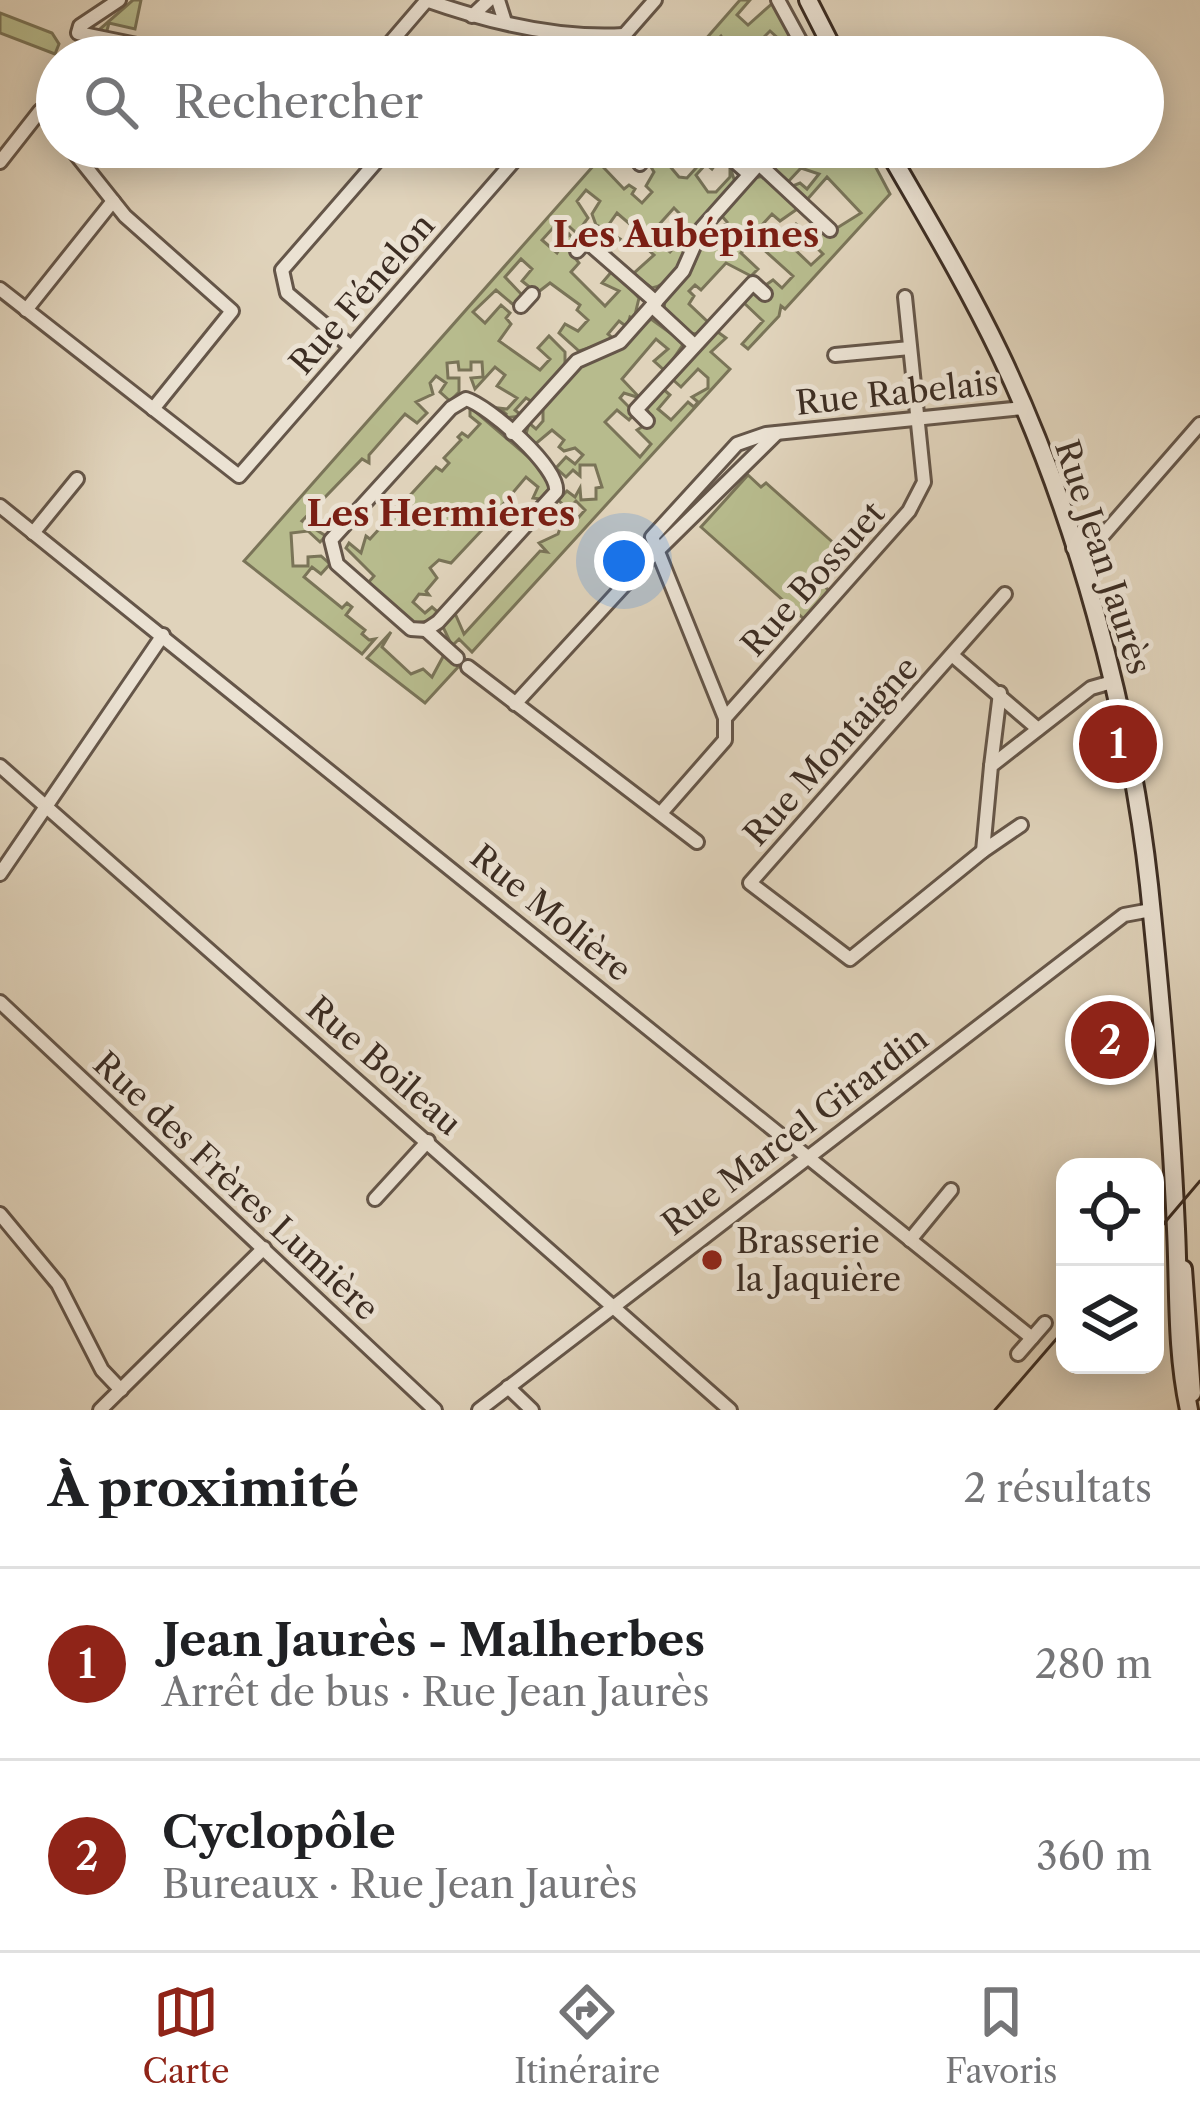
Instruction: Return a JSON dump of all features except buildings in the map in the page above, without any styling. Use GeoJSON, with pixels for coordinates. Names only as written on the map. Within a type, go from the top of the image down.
{"type":"FeatureCollection","features":[{"type":"Feature","properties":{"kind":"main road"},"geometry":{"type":"LineString","coordinates":[[808,0],[826,36]]}},
{"type":"Feature","properties":{"kind":"main road","name":"Rue Jean Jaurès"},"geometry":{"type":"LineString","coordinates":[[898,168],[988,330],[1022,408],[1073,548],[1128,741],[1150,910],[1177,1233],[1179,1349],[1190,1410]]}},
{"type":"Feature","properties":{"kind":"street"},"geometry":{"type":"LineString","coordinates":[[88,36],[78,34],[80,26],[118,0]]}},
{"type":"Feature","properties":{"kind":"street"},"geometry":{"type":"LineString","coordinates":[[396,36],[426,0],[472,16],[573,36]]}},
{"type":"Feature","properties":{"kind":"street"},"geometry":{"type":"LineString","coordinates":[[472,16],[494,0],[505,22]]}},
{"type":"Feature","properties":{"kind":"street"},"geometry":{"type":"LineString","coordinates":[[601,36],[624,35],[655,0]]}},
{"type":"Feature","properties":{"kind":"street"},"geometry":{"type":"LineString","coordinates":[[778,0],[798,36]]}},
{"type":"Feature","properties":{"kind":"street"},"geometry":{"type":"LineString","coordinates":[[0,162],[36,116]]}},
{"type":"Feature","properties":{"kind":"street"},"geometry":{"type":"LineString","coordinates":[[0,289],[153,409],[232,311],[113,201],[87,168]]}},
{"type":"Feature","properties":{"kind":"street"},"geometry":{"type":"LineString","coordinates":[[351,347],[287,293],[282,270],[370,168]]}},
{"type":"Feature","properties":{"kind":"street","name":"Rue Fénelon"},"geometry":{"type":"LineString","coordinates":[[153,409],[238,476],[508,168]]}},
{"type":"Feature","properties":{"kind":"street"},"geometry":{"type":"LineString","coordinates":[[512,433],[578,361],[612,348],[654,304],[691,259],[702,229],[754,169],[808,218],[830,230]]}},
{"type":"Feature","properties":{"kind":"street"},"geometry":{"type":"LineString","coordinates":[[26,310],[113,201]]}},
{"type":"Feature","properties":{"kind":"street"},"geometry":{"type":"LineString","coordinates":[[596,230],[582,246],[654,304],[694,345]]}},
{"type":"Feature","properties":{"kind":"street"},"geometry":{"type":"LineString","coordinates":[[636,410],[747,278],[765,294]]}},
{"type":"Feature","properties":{"kind":"street"},"geometry":{"type":"LineString","coordinates":[[521,306],[532,294]]}},
{"type":"Feature","properties":{"kind":"street","name":"Rue Bossuet"},"geometry":{"type":"LineString","coordinates":[[661,814],[725,740],[725,718],[909,512],[925,482],[905,297]]}},
{"type":"Feature","properties":{"kind":"street"},"geometry":{"type":"LineString","coordinates":[[835,355],[910,348]]}},
{"type":"Feature","properties":{"kind":"street"},"geometry":{"type":"LineString","coordinates":[[624,399],[647,421]]}},
{"type":"Feature","properties":{"kind":"street"},"geometry":{"type":"LineString","coordinates":[[426,630],[556,492],[551,470],[474,401],[458,402],[331,540],[337,564],[404,625],[426,630],[697,842]]}},
{"type":"Feature","properties":{"kind":"street","name":"Rue Rabelais"},"geometry":{"type":"LineString","coordinates":[[778,433],[659,554],[652,537],[737,444],[778,433],[1022,408]]}},
{"type":"Feature","properties":{"kind":"street"},"geometry":{"type":"LineString","coordinates":[[1073,548],[1105,534],[1200,424]]}},
{"type":"Feature","properties":{"kind":"street"},"geometry":{"type":"LineString","coordinates":[[33,532],[77,479]]}},
{"type":"Feature","properties":{"kind":"street","name":"Rue Molière"},"geometry":{"type":"LineString","coordinates":[[0,506],[1032,1338]]}},
{"type":"Feature","properties":{"kind":"street"},"geometry":{"type":"LineString","coordinates":[[515,704],[659,554],[725,718]]}},
{"type":"Feature","properties":{"kind":"street","name":"Rue Montaigne"},"geometry":{"type":"LineString","coordinates":[[983,851],[850,959],[750,883],[1005,594]]}},
{"type":"Feature","properties":{"kind":"street"},"geometry":{"type":"LineString","coordinates":[[0,874],[163,635]]}},
{"type":"Feature","properties":{"kind":"street","name":"Rue Montaigne"},"geometry":{"type":"LineString","coordinates":[[952,655],[1038,729]]}},
{"type":"Feature","properties":{"kind":"street"},"geometry":{"type":"LineString","coordinates":[[991,766],[1091,688],[1112,682]]}},
{"type":"Feature","properties":{"kind":"street"},"geometry":{"type":"LineString","coordinates":[[983,851],[1000,693]]}},
{"type":"Feature","properties":{"kind":"street","name":"Rue Boileau"},"geometry":{"type":"LineString","coordinates":[[0,766],[730,1410]]}},
{"type":"Feature","properties":{"kind":"street"},"geometry":{"type":"LineString","coordinates":[[983,851],[1021,825]]}},
{"type":"Feature","properties":{"kind":"street","name":"Rue Marcel Girardin"},"geometry":{"type":"LineString","coordinates":[[479,1410],[1124,915],[1150,910]]}},
{"type":"Feature","properties":{"kind":"street","name":"Rue des Frères Lumière"},"geometry":{"type":"LineString","coordinates":[[0,1002],[435,1410]]}},
{"type":"Feature","properties":{"kind":"street"},"geometry":{"type":"LineString","coordinates":[[375,1199],[428,1141]]}},
{"type":"Feature","properties":{"kind":"street"},"geometry":{"type":"LineString","coordinates":[[910,1240],[951,1190]]}},
{"type":"Feature","properties":{"kind":"street"},"geometry":{"type":"LineString","coordinates":[[0,1214],[58,1284],[86,1329],[102,1370],[121,1390]]}},
{"type":"Feature","properties":{"kind":"street"},"geometry":{"type":"LineString","coordinates":[[100,1410],[264,1248]]}},
{"type":"Feature","properties":{"kind":"street"},"geometry":{"type":"LineString","coordinates":[[1018,1354],[1045,1323]]}},
{"type":"Feature","properties":{"kind":"street"},"geometry":{"type":"LineString","coordinates":[[508,1388],[532,1410]]}},
{"type":"Feature","properties":{"kind":"green space"},"geometry":{"type":"Polygon","coordinates":[[[133,0],[141,0],[135,29],[109,23],[106,34],[100,29],[133,0]]]}},
{"type":"Feature","properties":{"kind":"green space"},"geometry":{"type":"Polygon","coordinates":[[[740,0],[750,0],[737,15],[748,25],[774,2],[793,36],[776,36],[770,31],[765,36],[708,36],[740,0]]]}},
{"type":"Feature","properties":{"kind":"green space"},"geometry":{"type":"Polygon","coordinates":[[[0,13],[54,36],[36,36],[36,47],[0,33],[0,13]]]}},
{"type":"Feature","properties":{"kind":"green space"},"geometry":{"type":"Polygon","coordinates":[[[591,168],[604,168],[624,189],[629,185],[635,189],[632,194],[642,203],[652,192],[646,186],[652,168],[671,168],[687,178],[702,168],[696,175],[708,192],[716,192],[730,177],[730,168],[735,182],[696,228],[676,271],[652,288],[633,274],[654,255],[634,237],[638,231],[617,213],[605,230],[620,239],[609,253],[598,241],[603,228],[596,225],[592,214],[600,201],[586,190],[577,201],[588,218],[582,226],[589,233],[583,239],[561,219],[542,240],[557,253],[569,234],[578,245],[571,253],[579,263],[571,272],[605,306],[619,291],[602,283],[613,270],[639,298],[634,319],[630,317],[627,327],[619,321],[608,334],[615,340],[579,351],[559,333],[565,324],[578,331],[588,320],[577,310],[580,305],[550,283],[537,293],[522,281],[532,269],[521,259],[505,277],[524,297],[516,307],[496,290],[473,312],[485,323],[501,305],[510,313],[506,318],[511,324],[499,341],[540,370],[550,359],[538,348],[549,336],[565,352],[565,365],[534,403],[526,398],[515,410],[522,416],[503,418],[506,414],[499,408],[507,409],[517,398],[497,386],[505,375],[495,367],[475,389],[471,378],[483,377],[482,362],[471,362],[471,370],[459,370],[458,362],[447,363],[448,378],[459,378],[459,392],[450,401],[440,392],[446,383],[436,376],[430,383],[433,394],[416,402],[427,413],[417,423],[405,414],[369,455],[369,463],[362,459],[302,521],[326,536],[320,542],[308,531],[291,533],[293,566],[308,566],[308,557],[321,556],[330,564],[321,574],[312,567],[304,577],[342,608],[347,603],[352,607],[346,615],[365,630],[362,634],[369,640],[375,639],[362,654],[244,561],[591,168]],[[674,208],[656,228],[663,235],[658,242],[670,252],[681,240],[674,237],[685,219],[674,208]]]}},
{"type":"Feature","properties":{"kind":"green space"},"geometry":{"type":"Polygon","coordinates":[[[774,168],[801,168],[786,184],[774,168]]]}},
{"type":"Feature","properties":{"kind":"green space"},"geometry":{"type":"Polygon","coordinates":[[[801,168],[876,168],[890,194],[785,309],[781,306],[779,316],[748,349],[742,344],[763,321],[742,301],[773,280],[782,288],[793,276],[753,240],[741,253],[758,269],[751,276],[726,263],[701,290],[695,285],[689,291],[694,296],[689,304],[709,323],[697,334],[687,333],[664,310],[665,299],[694,264],[705,232],[713,238],[727,222],[721,215],[753,178],[765,176],[800,207],[780,221],[772,214],[762,225],[780,241],[796,224],[802,229],[789,244],[811,265],[823,254],[811,242],[823,228],[829,233],[861,213],[827,177],[805,202],[790,187],[800,183],[807,189],[819,174],[801,168]]]}},
{"type":"Feature","properties":{"kind":"green space"},"geometry":{"type":"Polygon","coordinates":[[[651,319],[684,343],[665,371],[654,361],[668,349],[656,339],[622,379],[640,398],[624,393],[620,398],[635,413],[629,420],[617,410],[605,422],[640,457],[651,444],[637,430],[653,420],[646,408],[662,388],[670,395],[658,409],[671,420],[688,402],[694,407],[698,402],[692,397],[708,388],[708,378],[698,369],[681,387],[671,378],[715,330],[726,338],[711,352],[730,369],[472,652],[459,639],[452,646],[443,627],[454,611],[464,634],[540,551],[547,552],[539,543],[558,534],[565,515],[578,518],[585,510],[576,501],[568,509],[558,500],[567,491],[575,497],[580,488],[581,500],[596,499],[596,488],[602,487],[595,465],[580,465],[580,476],[573,470],[566,477],[556,468],[566,457],[575,464],[583,455],[575,448],[564,451],[559,447],[564,440],[552,430],[533,446],[526,434],[529,423],[536,429],[543,421],[543,407],[582,365],[615,352],[651,319]]]}},
{"type":"Feature","properties":{"kind":"green space"},"geometry":{"type":"Polygon","coordinates":[[[470,407],[547,473],[550,488],[540,499],[533,498],[538,487],[526,477],[489,521],[479,524],[482,530],[451,563],[439,560],[430,568],[437,578],[426,591],[429,595],[419,594],[413,602],[425,613],[432,607],[439,613],[431,621],[413,623],[367,584],[374,576],[346,548],[349,543],[361,553],[366,536],[370,539],[436,467],[442,471],[449,463],[444,458],[461,440],[458,437],[462,433],[468,437],[480,424],[470,416],[470,407]]]}},
{"type":"Feature","properties":{"kind":"green space"},"geometry":{"type":"Polygon","coordinates":[[[748,475],[761,487],[766,483],[846,554],[821,582],[829,591],[804,619],[701,527],[748,475]]]}},
{"type":"Feature","properties":{"kind":"green space"},"geometry":{"type":"Polygon","coordinates":[[[391,632],[382,647],[411,674],[423,669],[432,677],[445,653],[459,666],[425,703],[367,658],[391,632]]]}},
{"type":"Feature","properties":{"kind":"tram line"},"geometry":{"type":"LineString","coordinates":[[1164,1223],[1200,1181]]}},
{"type":"Feature","properties":{"kind":"tram line"},"geometry":{"type":"LineString","coordinates":[[995,1410],[1056,1339]]}},
{"type":"Feature","properties":{"kind":"place","name":"Jean Jaurès - Malherbes"},"geometry":{"type":"Point","coordinates":[1118,744]}},
{"type":"Feature","properties":{"kind":"place","name":"Cyclopôle"},"geometry":{"type":"Point","coordinates":[1110,1040]}},
{"type":"Feature","properties":{"kind":"place","name":"Brasserie la Jaquière"},"geometry":{"type":"Point","coordinates":[712,1260]}},
{"type":"Feature","properties":{"kind":"district","name":"Les Aubépines"},"geometry":{"type":"Point","coordinates":[686,234]}},
{"type":"Feature","properties":{"kind":"district","name":"Les Hermières"},"geometry":{"type":"Point","coordinates":[441,513]}}]}
